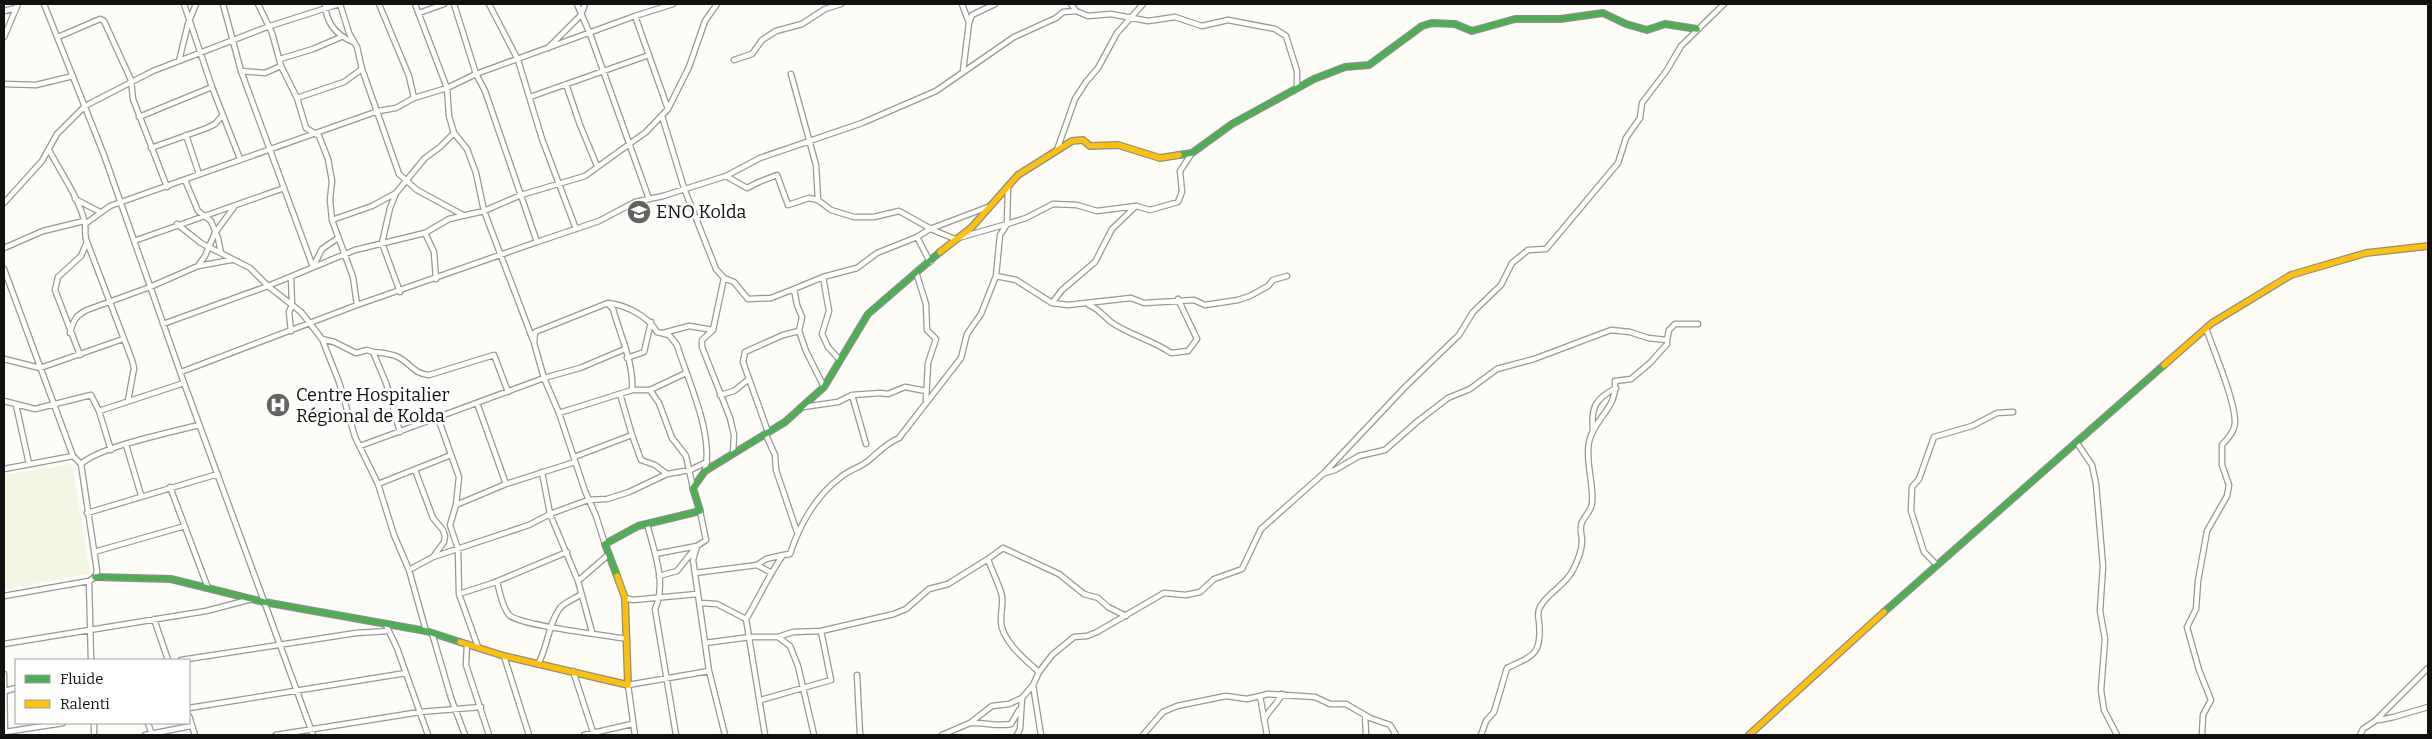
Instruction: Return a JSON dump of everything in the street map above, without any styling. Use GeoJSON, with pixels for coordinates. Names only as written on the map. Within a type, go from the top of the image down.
{"type":"FeatureCollection","features":[{"type":"Feature","properties":{"kind":"street"},"geometry":{"type":"LineString","coordinates":[[51,4],[44,5],[85,106],[199,425],[312,732]]}},
{"type":"Feature","properties":{"kind":"street"},"geometry":{"type":"LineString","coordinates":[[184,4],[212,87],[240,159]]}},
{"type":"Feature","properties":{"kind":"street"},"geometry":{"type":"LineString","coordinates":[[179,61],[190,18],[196,4]]}},
{"type":"Feature","properties":{"kind":"street"},"geometry":{"type":"LineString","coordinates":[[223,4],[241,71],[313,266]]}},
{"type":"Feature","properties":{"kind":"street"},"geometry":{"type":"LineString","coordinates":[[258,4],[267,27],[272,33],[281,66],[297,98],[306,128],[319,136],[328,158],[332,181],[330,200],[332,220],[353,277],[357,306]]}},
{"type":"Feature","properties":{"kind":"street"},"geometry":{"type":"LineString","coordinates":[[325,4],[325,10],[332,28],[341,37],[354,42]]}},
{"type":"Feature","properties":{"kind":"street"},"geometry":{"type":"LineString","coordinates":[[4,203],[42,161],[57,134],[85,106],[131,80],[267,27],[339,4],[357,47],[362,69],[399,174],[417,190],[464,215]]}},
{"type":"Feature","properties":{"kind":"street"},"geometry":{"type":"LineString","coordinates":[[379,4],[409,76],[414,98]]}},
{"type":"Feature","properties":{"kind":"street"},"geometry":{"type":"LineString","coordinates":[[415,4],[448,88],[449,116],[454,132],[468,150],[476,173],[484,211],[534,342],[544,378],[559,413],[588,500],[596,516],[608,556],[625,598],[628,685],[635,735]]}},
{"type":"Feature","properties":{"kind":"street"},"geometry":{"type":"LineString","coordinates":[[419,13],[444,4]]}},
{"type":"Feature","properties":{"kind":"street"},"geometry":{"type":"LineString","coordinates":[[454,4],[476,74],[485,91],[537,242]]}},
{"type":"Feature","properties":{"kind":"street"},"geometry":{"type":"LineString","coordinates":[[489,4],[518,60],[576,229]]}},
{"type":"Feature","properties":{"kind":"street"},"geometry":{"type":"LineString","coordinates":[[578,4],[649,200]]}},
{"type":"Feature","properties":{"kind":"street"},"geometry":{"type":"LineString","coordinates":[[547,50],[581,15],[585,4]]}},
{"type":"Feature","properties":{"kind":"street"},"geometry":{"type":"LineString","coordinates":[[4,248],[43,231],[85,223],[100,212],[120,202],[378,111],[396,108],[414,98],[448,88],[476,74],[673,4]]}},
{"type":"Feature","properties":{"kind":"street"},"geometry":{"type":"LineString","coordinates":[[163,324],[268,286],[346,254],[426,233],[449,219],[484,211],[520,195],[559,182],[585,176],[646,132],[668,109],[689,67],[705,21],[717,4]]}},
{"type":"Feature","properties":{"kind":"street"},"geometry":{"type":"LineString","coordinates":[[734,60],[752,54],[762,40],[776,31],[802,24],[825,9],[840,4]]}},
{"type":"Feature","properties":{"kind":"street"},"geometry":{"type":"LineString","coordinates":[[962,4],[969,23]]}},
{"type":"Feature","properties":{"kind":"street"},"geometry":{"type":"LineString","coordinates":[[978,12],[984,4]]}},
{"type":"Feature","properties":{"kind":"street"},"geometry":{"type":"LineString","coordinates":[[963,71],[969,23],[972,15],[995,4]]}},
{"type":"Feature","properties":{"kind":"street"},"geometry":{"type":"LineString","coordinates":[[1056,152],[1075,99],[1098,68],[1117,33],[1143,4]]}},
{"type":"Feature","properties":{"kind":"street"},"geometry":{"type":"LineString","coordinates":[[970,723],[984,722],[995,726],[1010,724],[1015,720],[1022,698],[1033,685],[1039,672],[1060,646],[1074,637],[1092,634],[1164,593],[1186,595],[1200,592],[1214,579],[1242,569],[1261,529],[1324,473],[1406,386],[1459,335],[1473,312],[1501,285],[1512,263],[1528,250],[1546,249],[1569,219],[1604,182],[1618,163],[1626,138],[1640,118],[1642,103],[1646,95],[1664,75],[1681,46],[1724,4]]}},
{"type":"Feature","properties":{"kind":"street"},"geometry":{"type":"LineString","coordinates":[[181,372],[357,306],[599,221],[635,202],[649,200],[726,176],[760,158],[810,143],[936,91],[1014,37],[1056,18],[1071,5],[1076,11]]}},
{"type":"Feature","properties":{"kind":"street"},"geometry":{"type":"LineString","coordinates":[[4,11],[17,6]]}},
{"type":"Feature","properties":{"kind":"street"},"geometry":{"type":"LineString","coordinates":[[4,37],[17,6]]}},
{"type":"Feature","properties":{"kind":"street"},"geometry":{"type":"LineString","coordinates":[[1063,12],[1076,11],[1088,16],[1111,14],[1148,21],[1175,17],[1202,26],[1228,20],[1275,29],[1286,36],[1297,71],[1297,88]]}},
{"type":"Feature","properties":{"kind":"street"},"geometry":{"type":"LineString","coordinates":[[726,176],[748,188],[777,175],[788,205],[809,198],[818,200],[830,210],[854,217],[874,217],[899,211],[930,229],[955,239],[1026,218],[1053,204],[1077,205],[1097,210],[1136,206],[1150,210],[1178,202],[1182,192],[1180,171],[1192,153],[1232,124],[1297,88],[1345,67],[1369,65],[1380,59],[1422,26],[1432,23],[1460,25],[1467,31],[1472,31],[1515,19],[1560,19],[1603,13],[1626,24],[1648,30],[1665,24],[1697,29]]}},
{"type":"Feature","properties":{"kind":"street"},"geometry":{"type":"LineString","coordinates":[[635,16],[668,109]]}},
{"type":"Feature","properties":{"kind":"street"},"geometry":{"type":"LineString","coordinates":[[58,37],[100,19],[104,21],[131,80],[133,99],[139,117],[167,186]]}},
{"type":"Feature","properties":{"kind":"street"},"geometry":{"type":"LineString","coordinates":[[280,59],[313,49],[341,37]]}},
{"type":"Feature","properties":{"kind":"street"},"geometry":{"type":"LineString","coordinates":[[530,97],[649,55]]}},
{"type":"Feature","properties":{"kind":"street"},"geometry":{"type":"LineString","coordinates":[[241,71],[265,74],[281,66]]}},
{"type":"Feature","properties":{"kind":"street"},"geometry":{"type":"LineString","coordinates":[[297,98],[344,82],[362,69]]}},
{"type":"Feature","properties":{"kind":"street"},"geometry":{"type":"LineString","coordinates":[[791,74],[816,165],[818,200]]}},
{"type":"Feature","properties":{"kind":"street"},"geometry":{"type":"LineString","coordinates":[[4,84],[36,85],[73,76]]}},
{"type":"Feature","properties":{"kind":"street"},"geometry":{"type":"LineString","coordinates":[[566,84],[597,166]]}},
{"type":"Feature","properties":{"kind":"street"},"geometry":{"type":"LineString","coordinates":[[139,117],[212,87]]}},
{"type":"Feature","properties":{"kind":"street"},"geometry":{"type":"LineString","coordinates":[[151,148],[215,124],[223,115]]}},
{"type":"Feature","properties":{"kind":"street"},"geometry":{"type":"LineString","coordinates":[[662,116],[684,188],[716,269],[724,278],[734,282],[748,299],[771,298],[823,277],[857,268],[878,253],[917,237],[930,229],[988,207]]}},
{"type":"Feature","properties":{"kind":"street"},"geometry":{"type":"LineString","coordinates":[[400,292],[382,243],[390,208],[396,194],[425,158],[440,147],[454,132]]}},
{"type":"Feature","properties":{"kind":"street"},"geometry":{"type":"LineString","coordinates":[[186,135],[199,174]]}},
{"type":"Feature","properties":{"kind":"street"},"geometry":{"type":"LineString","coordinates":[[693,488],[705,471],[785,422],[824,387],[839,359],[868,314],[955,239],[971,228],[1008,185],[1026,168],[1072,141],[1083,140],[1090,146],[1118,145],[1160,158],[1192,153]]}},
{"type":"Feature","properties":{"kind":"street"},"geometry":{"type":"LineString","coordinates":[[49,150],[76,199],[85,223],[84,235],[86,242],[111,302],[134,368],[128,401]]}},
{"type":"Feature","properties":{"kind":"street"},"geometry":{"type":"LineString","coordinates":[[185,180],[198,211],[206,217],[216,232],[221,252]]}},
{"type":"Feature","properties":{"kind":"street"},"geometry":{"type":"LineString","coordinates":[[695,573],[757,565],[766,558],[790,554],[798,532],[825,490],[840,477],[868,461],[885,444],[899,438],[961,358],[967,334],[981,314],[996,276],[1000,235],[1007,224],[1008,185]]}},
{"type":"Feature","properties":{"kind":"street"},"geometry":{"type":"LineString","coordinates":[[134,241],[177,224],[206,217],[284,188]]}},
{"type":"Feature","properties":{"kind":"street"},"geometry":{"type":"LineString","coordinates":[[332,220],[372,206],[396,194]]}},
{"type":"Feature","properties":{"kind":"street"},"geometry":{"type":"LineString","coordinates":[[76,199],[100,212]]}},
{"type":"Feature","properties":{"kind":"street"},"geometry":{"type":"LineString","coordinates":[[198,266],[205,256],[216,232],[235,206]]}},
{"type":"Feature","properties":{"kind":"street"},"geometry":{"type":"LineString","coordinates":[[1052,303],[1062,290],[1095,262],[1112,229],[1136,206]]}},
{"type":"Feature","properties":{"kind":"street"},"geometry":{"type":"LineString","coordinates":[[177,224],[208,247],[250,268],[268,286],[292,305],[311,324],[322,339],[339,382],[350,425],[378,484],[394,535],[409,570],[465,735]]}},
{"type":"Feature","properties":{"kind":"street"},"geometry":{"type":"LineString","coordinates":[[426,233],[434,252],[436,279]]}},
{"type":"Feature","properties":{"kind":"street"},"geometry":{"type":"LineString","coordinates":[[917,237],[930,262]]}},
{"type":"Feature","properties":{"kind":"street"},"geometry":{"type":"LineString","coordinates":[[313,266],[322,249],[338,238]]}},
{"type":"Feature","properties":{"kind":"street"},"geometry":{"type":"LineString","coordinates":[[80,355],[54,290],[58,277],[80,256],[86,242]]}},
{"type":"Feature","properties":{"kind":"street"},"geometry":{"type":"LineString","coordinates":[[1749,735],[1937,565],[2077,443],[2111,410],[2206,328],[2244,302],[2291,275],[2366,253],[2428,246]]}},
{"type":"Feature","properties":{"kind":"street"},"geometry":{"type":"LineString","coordinates":[[70,333],[73,321],[78,314],[150,287],[198,266],[231,260]]}},
{"type":"Feature","properties":{"kind":"street"},"geometry":{"type":"LineString","coordinates":[[4,269],[73,456],[81,464],[97,570],[95,577]]}},
{"type":"Feature","properties":{"kind":"street"},"geometry":{"type":"LineString","coordinates":[[916,272],[926,304],[927,330],[936,339],[928,363],[926,401]]}},
{"type":"Feature","properties":{"kind":"street"},"geometry":{"type":"LineString","coordinates":[[996,276],[1016,280],[1052,303],[1088,304],[1131,298],[1144,303],[1178,299],[1194,300],[1205,304],[1238,300],[1268,286],[1273,280],[1287,276]]}},
{"type":"Feature","properties":{"kind":"street"},"geometry":{"type":"LineString","coordinates":[[291,277],[292,305],[288,312],[291,332]]}},
{"type":"Feature","properties":{"kind":"street"},"geometry":{"type":"LineString","coordinates":[[823,277],[829,311],[822,334],[828,347],[839,359]]}},
{"type":"Feature","properties":{"kind":"street"},"geometry":{"type":"LineString","coordinates":[[724,278],[713,330],[702,340],[702,346],[730,418],[734,435],[733,453]]}},
{"type":"Feature","properties":{"kind":"street"},"geometry":{"type":"LineString","coordinates":[[794,289],[797,305],[802,317],[799,331],[806,351],[824,387]]}},
{"type":"Feature","properties":{"kind":"street"},"geometry":{"type":"LineString","coordinates":[[1088,304],[1098,308],[1111,322],[1160,345],[1171,353],[1188,351],[1197,339],[1178,299]]}},
{"type":"Feature","properties":{"kind":"street"},"geometry":{"type":"LineString","coordinates":[[534,342],[535,332],[608,303],[620,304],[651,321],[657,332],[669,335],[677,345],[704,429],[707,462],[705,471]]}},
{"type":"Feature","properties":{"kind":"street"},"geometry":{"type":"LineString","coordinates":[[608,303],[613,309],[625,349],[633,382],[632,390]]}},
{"type":"Feature","properties":{"kind":"street"},"geometry":{"type":"LineString","coordinates":[[627,358],[644,352],[651,321]]}},
{"type":"Feature","properties":{"kind":"street"},"geometry":{"type":"LineString","coordinates":[[1481,735],[1486,721],[1494,712],[1507,668],[1532,657],[1539,646],[1539,608],[1547,597],[1561,586],[1572,571],[1578,556],[1582,543],[1582,522],[1591,510],[1592,500],[1589,443],[1593,432],[1617,394],[1615,381],[1633,378],[1650,363],[1667,344],[1669,330],[1675,324],[1698,324]]}},
{"type":"Feature","properties":{"kind":"street"},"geometry":{"type":"LineString","coordinates":[[663,333],[689,326],[713,330]]}},
{"type":"Feature","properties":{"kind":"street"},"geometry":{"type":"LineString","coordinates":[[2202,735],[2204,715],[2211,700],[2199,670],[2187,627],[2196,609],[2198,582],[2207,531],[2227,496],[2229,485],[2222,464],[2222,445],[2232,432],[2235,422],[2232,402],[2206,328]]}},
{"type":"Feature","properties":{"kind":"street"},"geometry":{"type":"LineString","coordinates":[[1324,473],[1335,470],[1360,456],[1385,450],[1418,420],[1448,398],[1470,389],[1497,369],[1534,359],[1611,330],[1667,340]]}},
{"type":"Feature","properties":{"kind":"street"},"geometry":{"type":"LineString","coordinates":[[798,532],[776,470],[775,455],[743,362],[745,352],[783,335],[799,331]]}},
{"type":"Feature","properties":{"kind":"street"},"geometry":{"type":"LineString","coordinates":[[4,359],[40,368],[124,338]]}},
{"type":"Feature","properties":{"kind":"street"},"geometry":{"type":"LineString","coordinates":[[322,339],[334,342],[356,353],[367,350],[392,354],[400,358],[418,374],[429,375],[494,355],[508,392]]}},
{"type":"Feature","properties":{"kind":"street"},"geometry":{"type":"LineString","coordinates":[[360,446],[544,378],[580,368],[625,349]]}},
{"type":"Feature","properties":{"kind":"street"},"geometry":{"type":"LineString","coordinates":[[373,352],[386,383],[400,432]]}},
{"type":"Feature","properties":{"kind":"street"},"geometry":{"type":"LineString","coordinates":[[559,413],[632,390],[650,390],[686,373]]}},
{"type":"Feature","properties":{"kind":"street"},"geometry":{"type":"LineString","coordinates":[[720,395],[734,391],[749,379]]}},
{"type":"Feature","properties":{"kind":"street"},"geometry":{"type":"LineString","coordinates":[[99,411],[184,383]]}},
{"type":"Feature","properties":{"kind":"street"},"geometry":{"type":"LineString","coordinates":[[803,407],[838,402],[852,396],[888,394],[905,387],[926,391]]}},
{"type":"Feature","properties":{"kind":"street"},"geometry":{"type":"LineString","coordinates":[[1593,432],[1594,407],[1602,395],[1616,388]]}},
{"type":"Feature","properties":{"kind":"street"},"geometry":{"type":"LineString","coordinates":[[650,390],[658,403],[672,438],[686,456],[706,535],[704,542],[697,546],[655,554]]}},
{"type":"Feature","properties":{"kind":"street"},"geometry":{"type":"LineString","coordinates":[[620,394],[641,460],[655,465],[667,474]]}},
{"type":"Feature","properties":{"kind":"street"},"geometry":{"type":"LineString","coordinates":[[4,401],[34,409],[54,406],[91,395],[99,411],[111,450]]}},
{"type":"Feature","properties":{"kind":"street"},"geometry":{"type":"LineString","coordinates":[[852,396],[866,444]]}},
{"type":"Feature","properties":{"kind":"street"},"geometry":{"type":"LineString","coordinates":[[477,403],[506,484]]}},
{"type":"Feature","properties":{"kind":"street"},"geometry":{"type":"LineString","coordinates":[[16,404],[29,464]]}},
{"type":"Feature","properties":{"kind":"street"},"geometry":{"type":"LineString","coordinates":[[1937,565],[1924,552],[1911,511],[1912,487],[1919,479],[1934,436],[1972,426],[1997,413],[2013,412]]}},
{"type":"Feature","properties":{"kind":"street"},"geometry":{"type":"LineString","coordinates":[[438,418],[459,476],[456,505],[450,525],[458,549],[459,594],[478,648]]}},
{"type":"Feature","properties":{"kind":"street"},"geometry":{"type":"LineString","coordinates":[[81,464],[89,458],[126,445],[199,425]]}},
{"type":"Feature","properties":{"kind":"street"},"geometry":{"type":"LineString","coordinates":[[456,505],[632,435]]}},
{"type":"Feature","properties":{"kind":"street"},"geometry":{"type":"LineString","coordinates":[[2077,443],[2092,465],[2096,484],[2103,566],[2100,611],[2105,639],[2101,690],[2104,710],[2117,735]]}},
{"type":"Feature","properties":{"kind":"street"},"geometry":{"type":"LineString","coordinates":[[126,445],[141,495]]}},
{"type":"Feature","properties":{"kind":"street"},"geometry":{"type":"LineString","coordinates":[[378,484],[451,455]]}},
{"type":"Feature","properties":{"kind":"street"},"geometry":{"type":"LineString","coordinates":[[4,469],[73,456]]}},
{"type":"Feature","properties":{"kind":"street"},"geometry":{"type":"LineString","coordinates":[[409,570],[434,557],[529,525],[550,514],[588,500],[607,499],[629,492],[650,480],[667,474],[690,470],[707,462]]}},
{"type":"Feature","properties":{"kind":"street"},"geometry":{"type":"LineString","coordinates":[[415,470],[432,518],[443,530],[444,542],[434,557]]}},
{"type":"Feature","properties":{"kind":"street"},"geometry":{"type":"LineString","coordinates":[[542,472],[550,514],[578,581],[580,595],[592,632]]}},
{"type":"Feature","properties":{"kind":"street"},"geometry":{"type":"LineString","coordinates":[[87,513],[141,495],[218,474]]}},
{"type":"Feature","properties":{"kind":"street"},"geometry":{"type":"LineString","coordinates":[[170,487],[208,588]]}},
{"type":"Feature","properties":{"kind":"street"},"geometry":{"type":"LineString","coordinates":[[605,544],[618,536],[647,524],[700,511]]}},
{"type":"Feature","properties":{"kind":"street"},"geometry":{"type":"LineString","coordinates":[[647,524],[659,576],[660,598],[655,609],[676,735]]}},
{"type":"Feature","properties":{"kind":"street"},"geometry":{"type":"LineString","coordinates":[[94,552],[185,526]]}},
{"type":"Feature","properties":{"kind":"street"},"geometry":{"type":"LineString","coordinates":[[697,546],[693,560],[697,594],[700,603],[709,671],[725,735]]}},
{"type":"Feature","properties":{"kind":"street"},"geometry":{"type":"LineString","coordinates":[[659,576],[677,571],[697,546]]}},
{"type":"Feature","properties":{"kind":"street"},"geometry":{"type":"LineString","coordinates":[[705,643],[750,637],[778,637],[793,632],[821,631],[894,614],[906,609],[929,589],[948,584],[1003,548],[1059,574],[1084,594],[1098,598],[1108,607],[1126,616]]}},
{"type":"Feature","properties":{"kind":"street"},"geometry":{"type":"LineString","coordinates":[[459,594],[497,582],[567,552]]}},
{"type":"Feature","properties":{"kind":"street"},"geometry":{"type":"LineString","coordinates":[[578,581],[608,556]]}},
{"type":"Feature","properties":{"kind":"street"},"geometry":{"type":"LineString","coordinates":[[765,735],[761,700],[746,619],[770,572],[783,556]]}},
{"type":"Feature","properties":{"kind":"street"},"geometry":{"type":"LineString","coordinates":[[988,559],[1002,594],[1003,608],[1000,620],[1006,640],[1039,672]]}},
{"type":"Feature","properties":{"kind":"street"},"geometry":{"type":"LineString","coordinates":[[757,565],[770,572]]}},
{"type":"Feature","properties":{"kind":"street"},"geometry":{"type":"LineString","coordinates":[[4,596],[89,581],[95,577],[162,577],[264,602],[388,628],[429,632],[504,656],[628,685],[709,671]]}},
{"type":"Feature","properties":{"kind":"street"},"geometry":{"type":"LineString","coordinates":[[89,581],[91,659]]}},
{"type":"Feature","properties":{"kind":"street"},"geometry":{"type":"LineString","coordinates":[[497,582],[509,614],[516,619],[551,628],[592,632],[627,639]]}},
{"type":"Feature","properties":{"kind":"street"},"geometry":{"type":"LineString","coordinates":[[625,598],[633,600],[697,594]]}},
{"type":"Feature","properties":{"kind":"street"},"geometry":{"type":"LineString","coordinates":[[538,664],[544,654],[551,628],[561,607],[580,595]]}},
{"type":"Feature","properties":{"kind":"street"},"geometry":{"type":"LineString","coordinates":[[4,644],[206,611],[254,599]]}},
{"type":"Feature","properties":{"kind":"street"},"geometry":{"type":"LineString","coordinates":[[700,603],[717,604],[746,619]]}},
{"type":"Feature","properties":{"kind":"street"},"geometry":{"type":"LineString","coordinates":[[154,619],[168,659]]}},
{"type":"Feature","properties":{"kind":"street"},"geometry":{"type":"LineString","coordinates":[[188,659],[388,628]]}},
{"type":"Feature","properties":{"kind":"street"},"geometry":{"type":"LineString","coordinates":[[388,628],[428,735]]}},
{"type":"Feature","properties":{"kind":"street"},"geometry":{"type":"LineString","coordinates":[[761,700],[831,680],[821,631]]}},
{"type":"Feature","properties":{"kind":"street"},"geometry":{"type":"LineString","coordinates":[[778,637],[790,646],[814,735]]}},
{"type":"Feature","properties":{"kind":"street"},"geometry":{"type":"LineString","coordinates":[[467,644],[466,665],[490,735]]}},
{"type":"Feature","properties":{"kind":"street"},"geometry":{"type":"LineString","coordinates":[[504,656],[528,735]]}},
{"type":"Feature","properties":{"kind":"street"},"geometry":{"type":"LineString","coordinates":[[2360,735],[2363,729],[2375,721],[2428,668]]}},
{"type":"Feature","properties":{"kind":"street"},"geometry":{"type":"LineString","coordinates":[[573,671],[594,735]]}},
{"type":"Feature","properties":{"kind":"street"},"geometry":{"type":"LineString","coordinates":[[190,708],[297,689],[406,673]]}},
{"type":"Feature","properties":{"kind":"street"},"geometry":{"type":"LineString","coordinates":[[4,674],[5,734],[58,724]]}},
{"type":"Feature","properties":{"kind":"street"},"geometry":{"type":"LineString","coordinates":[[856,675],[860,735],[856,735]]}},
{"type":"Feature","properties":{"kind":"street"},"geometry":{"type":"LineString","coordinates":[[1033,685],[1041,735]]}},
{"type":"Feature","properties":{"kind":"street"},"geometry":{"type":"LineString","coordinates":[[1264,721],[1268,710],[1278,704],[1282,694]]}},
{"type":"Feature","properties":{"kind":"street"},"geometry":{"type":"LineString","coordinates":[[1143,735],[1162,712],[1177,706],[1226,696],[1248,699],[1282,694],[1307,698],[1315,697],[1330,704],[1346,704],[1365,715],[1390,725],[1396,735]]}},
{"type":"Feature","properties":{"kind":"street"},"geometry":{"type":"LineString","coordinates":[[1260,696],[1267,735]]}},
{"type":"Feature","properties":{"kind":"street"},"geometry":{"type":"LineString","coordinates":[[942,735],[970,723],[992,706],[1009,704],[1022,698]]}},
{"type":"Feature","properties":{"kind":"street"},"geometry":{"type":"LineString","coordinates":[[2375,721],[2428,706]]}},
{"type":"Feature","properties":{"kind":"street"},"geometry":{"type":"LineString","coordinates":[[276,735],[312,732],[420,712],[481,707]]}},
{"type":"Feature","properties":{"kind":"street"},"geometry":{"type":"LineString","coordinates":[[1017,735],[1021,718],[1019,709]]}},
{"type":"Feature","properties":{"kind":"street"},"geometry":{"type":"LineString","coordinates":[[1365,715],[1366,735]]}},
{"type":"Feature","properties":{"kind":"street"},"geometry":{"type":"LineString","coordinates":[[190,721],[195,735]]}},
{"type":"Feature","properties":{"kind":"street"},"geometry":{"type":"LineString","coordinates":[[584,735],[594,735],[632,724]]}},
{"type":"Feature","properties":{"kind":"street"},"geometry":{"type":"LineString","coordinates":[[145,735],[191,726]]}},
{"type":"Feature","properties":{"kind":"green space"},"geometry":{"type":"Polygon","coordinates":[[[72,464],[90,574],[4,589],[4,475],[72,464]]]}},
{"type":"Feature","properties":{"kind":"traffic: fast"},"geometry":{"type":"LineString","coordinates":[[1179,155],[1192,153],[1232,124],[1314,79],[1345,67],[1369,65],[1422,26],[1432,23],[1455,24],[1472,31],[1515,19],[1560,19],[1603,13],[1626,24],[1647,30],[1665,24],[1697,29]]}},
{"type":"Feature","properties":{"kind":"traffic: fast"},"geometry":{"type":"LineString","coordinates":[[617,576],[605,544],[638,526],[700,511],[693,488],[705,471],[785,422],[824,387],[868,314],[940,252]]}},
{"type":"Feature","properties":{"kind":"traffic: fast"},"geometry":{"type":"LineString","coordinates":[[1884,612],[2164,365]]}},
{"type":"Feature","properties":{"kind":"traffic: fast"},"geometry":{"type":"LineString","coordinates":[[95,577],[171,579],[264,602],[426,631],[460,642]]}},
{"type":"Feature","properties":{"kind":"traffic: slow"},"geometry":{"type":"LineString","coordinates":[[940,252],[971,228],[1018,175],[1072,141],[1083,140],[1090,146],[1118,145],[1160,158],[1179,155]]}},
{"type":"Feature","properties":{"kind":"traffic: slow"},"geometry":{"type":"LineString","coordinates":[[2164,365],[2212,323],[2291,275],[2366,253],[2428,246]]}},
{"type":"Feature","properties":{"kind":"traffic: slow"},"geometry":{"type":"LineString","coordinates":[[460,642],[504,656],[628,685],[625,598],[617,576]]}},
{"type":"Feature","properties":{"kind":"traffic: slow"},"geometry":{"type":"LineString","coordinates":[[1749,735],[1884,612]]}},
{"type":"Feature","properties":{"kind":"place","name":"ENO Kolda"},"geometry":{"type":"Point","coordinates":[639,212]}},
{"type":"Feature","properties":{"kind":"place","name":"Centre Hospitalier Régional de Kolda"},"geometry":{"type":"Point","coordinates":[278,405]}}]}
